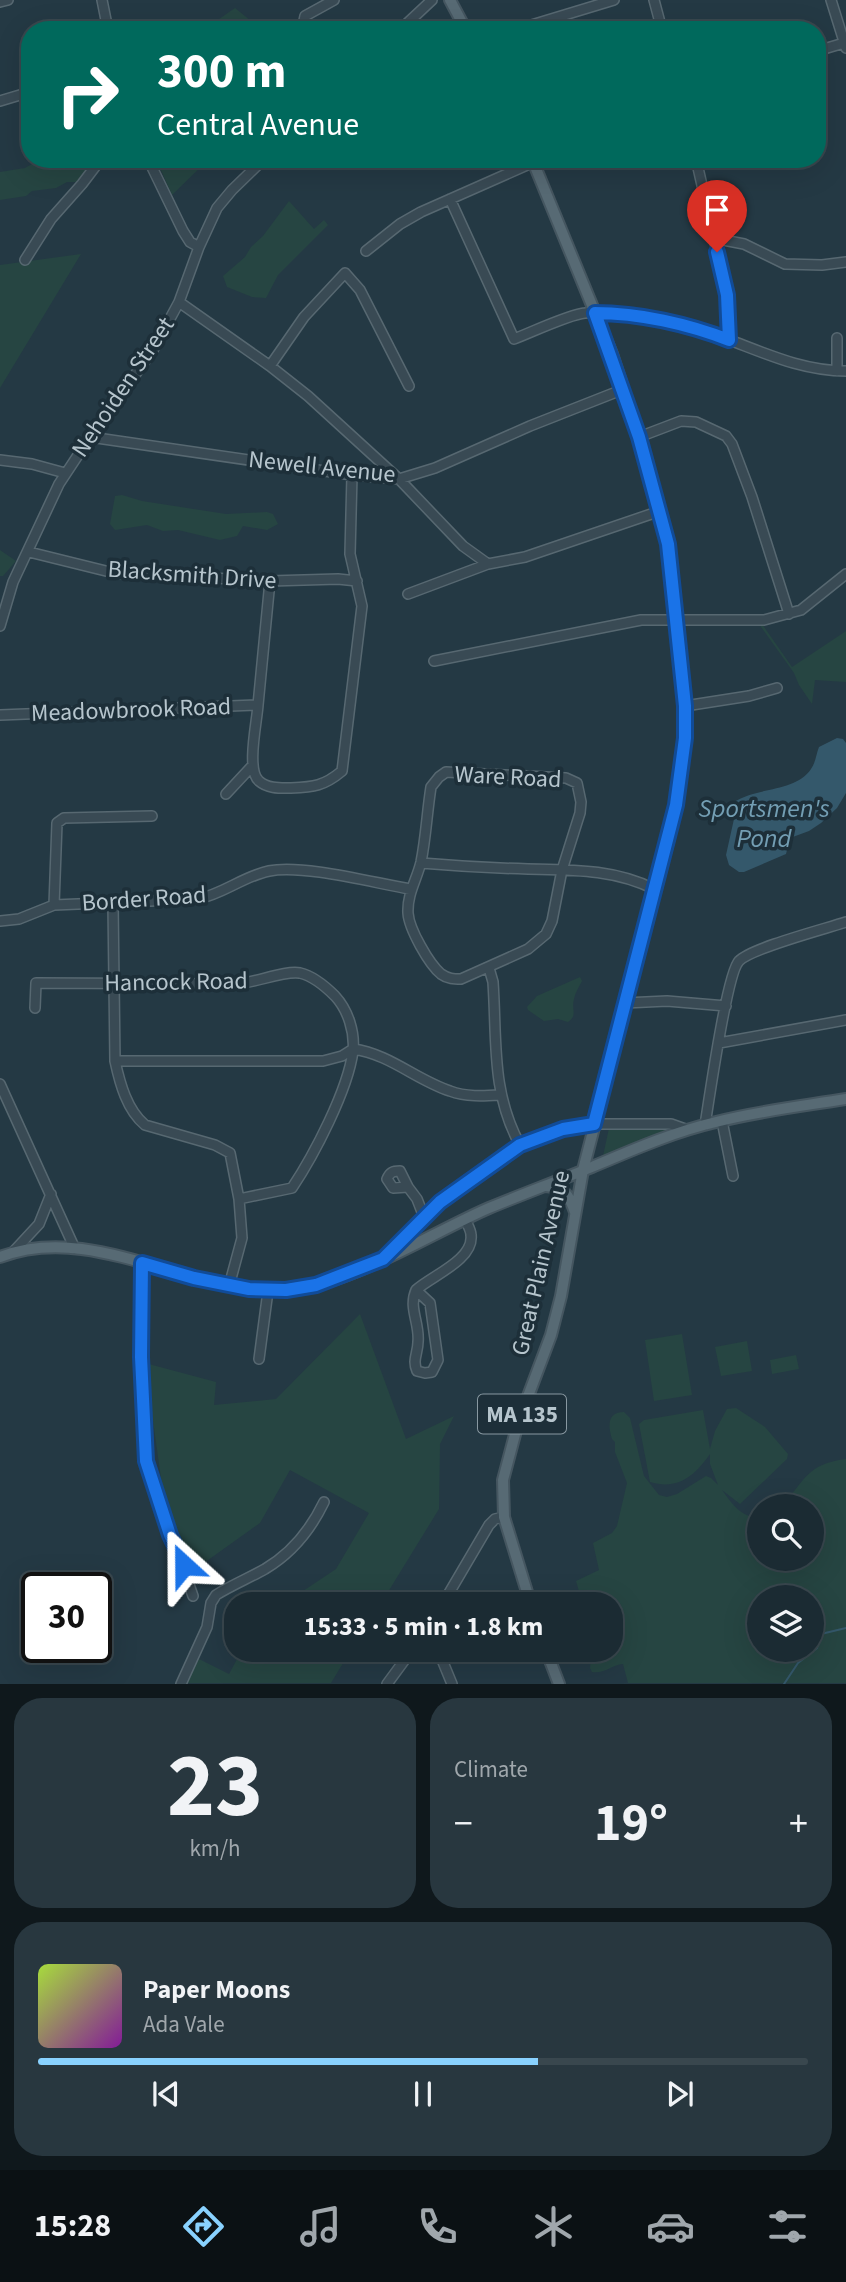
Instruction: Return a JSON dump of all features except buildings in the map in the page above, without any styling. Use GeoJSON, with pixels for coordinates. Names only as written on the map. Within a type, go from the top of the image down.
{"type":"FeatureCollection","features":[{"type":"Feature","properties":{"kind":"main road"},"geometry":{"type":"LineString","coordinates":[[450,0],[461,21]]}},
{"type":"Feature","properties":{"kind":"main road","name":"Great Plain Avenue"},"geometry":{"type":"LineString","coordinates":[[527,1592],[504,1517],[503,1480],[509,1452],[551,1335],[561,1296],[583,1170],[678,794],[685,738],[685,706],[677,619],[668,544],[660,511],[624,389],[536,168]]}},
{"type":"Feature","properties":{"kind":"main road"},"geometry":{"type":"LineString","coordinates":[[0,1256],[14,1251],[46,1247],[75,1249],[229,1286],[268,1291],[316,1285],[383,1259],[465,1219],[543,1186],[688,1130],[722,1121],[846,1099]]}},
{"type":"Feature","properties":{"kind":"main road"},"geometry":{"type":"LineString","coordinates":[[543,1186],[564,1190],[575,1212]]}},
{"type":"Feature","properties":{"kind":"main road"},"geometry":{"type":"LineString","coordinates":[[551,1662],[559,1684]]}},
{"type":"Feature","properties":{"kind":"street"},"geometry":{"type":"LineString","coordinates":[[0,2],[8,0]]}},
{"type":"Feature","properties":{"kind":"street"},"geometry":{"type":"LineString","coordinates":[[103,0],[106,21]]}},
{"type":"Feature","properties":{"kind":"street"},"geometry":{"type":"LineString","coordinates":[[304,21],[305,16],[334,0]]}},
{"type":"Feature","properties":{"kind":"street"},"geometry":{"type":"LineString","coordinates":[[410,21],[432,0]]}},
{"type":"Feature","properties":{"kind":"street"},"geometry":{"type":"LineString","coordinates":[[558,21],[614,0]]}},
{"type":"Feature","properties":{"kind":"street"},"geometry":{"type":"LineString","coordinates":[[654,0],[660,21]]}},
{"type":"Feature","properties":{"kind":"street"},"geometry":{"type":"LineString","coordinates":[[826,49],[845,46],[831,0]]}},
{"type":"Feature","properties":{"kind":"street"},"geometry":{"type":"LineString","coordinates":[[0,101],[21,95]]}},
{"type":"Feature","properties":{"kind":"street"},"geometry":{"type":"LineString","coordinates":[[25,260],[51,219],[94,168]]}},
{"type":"Feature","properties":{"kind":"street"},"geometry":{"type":"LineString","coordinates":[[152,168],[183,231],[190,242],[199,247]]}},
{"type":"Feature","properties":{"kind":"street","name":"Nehoiden Street"},"geometry":{"type":"LineString","coordinates":[[0,626],[6,599],[65,473],[153,349],[179,302],[199,247],[224,199],[255,168]]}},
{"type":"Feature","properties":{"kind":"street"},"geometry":{"type":"LineString","coordinates":[[366,251],[400,224],[518,168]]}},
{"type":"Feature","properties":{"kind":"street"},"geometry":{"type":"LineString","coordinates":[[698,168],[727,295],[729,340]]}},
{"type":"Feature","properties":{"kind":"street"},"geometry":{"type":"LineString","coordinates":[[450,199],[514,339],[581,313],[612,313],[669,323],[729,340],[799,366],[841,371],[836,338]]}},
{"type":"Feature","properties":{"kind":"street"},"geometry":{"type":"LineString","coordinates":[[713,238],[744,244],[785,264],[822,265],[846,262]]}},
{"type":"Feature","properties":{"kind":"street"},"geometry":{"type":"LineString","coordinates":[[270,366],[313,307],[345,273],[360,290],[409,386]]}},
{"type":"Feature","properties":{"kind":"street"},"geometry":{"type":"LineString","coordinates":[[179,302],[308,396],[398,479],[463,546],[488,564]]}},
{"type":"Feature","properties":{"kind":"street","name":"Newell Avenue"},"geometry":{"type":"LineString","coordinates":[[90,437],[352,475],[398,479],[435,468],[530,426],[624,389]]}},
{"type":"Feature","properties":{"kind":"street"},"geometry":{"type":"LineString","coordinates":[[639,437],[681,421],[696,422],[726,436],[732,444],[751,497],[789,614]]}},
{"type":"Feature","properties":{"kind":"street"},"geometry":{"type":"LineString","coordinates":[[0,460],[32,464],[65,473]]}},
{"type":"Feature","properties":{"kind":"street"},"geometry":{"type":"LineString","coordinates":[[253,765],[259,782],[275,788],[322,785],[342,771],[362,606],[350,554],[352,475]]}},
{"type":"Feature","properties":{"kind":"street"},"geometry":{"type":"LineString","coordinates":[[408,594],[488,564],[524,557],[660,511]]}},
{"type":"Feature","properties":{"kind":"street","name":"Blacksmith Drive"},"geometry":{"type":"LineString","coordinates":[[29,552],[114,573],[270,581],[357,581]]}},
{"type":"Feature","properties":{"kind":"street"},"geometry":{"type":"LineString","coordinates":[[434,661],[641,620],[764,620],[789,614],[811,603],[846,574]]}},
{"type":"Feature","properties":{"kind":"street"},"geometry":{"type":"LineString","coordinates":[[258,705],[270,581]]}},
{"type":"Feature","properties":{"kind":"street"},"geometry":{"type":"LineString","coordinates":[[685,706],[749,696],[777,688]]}},
{"type":"Feature","properties":{"kind":"street","name":"Meadowbrook Road"},"geometry":{"type":"LineString","coordinates":[[0,715],[258,705],[253,765]]}},
{"type":"Feature","properties":{"kind":"street"},"geometry":{"type":"LineString","coordinates":[[226,794],[253,765]]}},
{"type":"Feature","properties":{"kind":"street","name":"Ware Road"},"geometry":{"type":"LineString","coordinates":[[421,863],[431,787],[446,772],[566,778],[577,783],[580,813],[562,870]]}},
{"type":"Feature","properties":{"kind":"street"},"geometry":{"type":"LineString","coordinates":[[54,905],[57,823],[64,818],[152,816]]}},
{"type":"Feature","properties":{"kind":"street"},"geometry":{"type":"LineString","coordinates":[[562,870],[552,921],[546,934],[528,949],[461,979],[451,979],[438,971],[410,923],[410,889],[421,863],[587,870],[637,880],[654,888]]}},
{"type":"Feature","properties":{"kind":"street","name":"Border Road"},"geometry":{"type":"LineString","coordinates":[[0,921],[19,919],[54,905],[211,897],[258,874],[293,869],[410,889]]}},
{"type":"Feature","properties":{"kind":"street"},"geometry":{"type":"LineString","coordinates":[[113,903],[115,1061],[123,1091],[136,1118],[145,1125],[215,1145],[230,1153],[239,1199],[242,1238],[229,1286]]}},
{"type":"Feature","properties":{"kind":"street"},"geometry":{"type":"LineString","coordinates":[[705,1125],[726,1006],[734,968],[739,960],[755,952],[846,922]]}},
{"type":"Feature","properties":{"kind":"street"},"geometry":{"type":"LineString","coordinates":[[489,968],[493,982],[500,1095],[520,1145]]}},
{"type":"Feature","properties":{"kind":"street","name":"Hancock Road"},"geometry":{"type":"LineString","coordinates":[[35,1008],[36,983],[254,983],[286,973],[300,973],[328,988],[342,1003],[349,1018],[353,1049]]}},
{"type":"Feature","properties":{"kind":"street"},"geometry":{"type":"LineString","coordinates":[[625,1003],[667,1001],[726,1006]]}},
{"type":"Feature","properties":{"kind":"street"},"geometry":{"type":"LineString","coordinates":[[719,1043],[846,1020]]}},
{"type":"Feature","properties":{"kind":"street"},"geometry":{"type":"LineString","coordinates":[[115,1061],[323,1061],[342,1056],[353,1049],[369,1051],[388,1059],[451,1091],[473,1096],[500,1095]]}},
{"type":"Feature","properties":{"kind":"street"},"geometry":{"type":"LineString","coordinates":[[239,1199],[292,1188],[345,1082],[353,1049]]}},
{"type":"Feature","properties":{"kind":"street"},"geometry":{"type":"LineString","coordinates":[[0,1084],[75,1249]]}},
{"type":"Feature","properties":{"kind":"street"},"geometry":{"type":"LineString","coordinates":[[722,1121],[733,1176]]}},
{"type":"Feature","properties":{"kind":"street"},"geometry":{"type":"LineString","coordinates":[[383,1259],[424,1217],[455,1191],[520,1145],[554,1131],[578,1125],[671,1124],[688,1130]]}},
{"type":"Feature","properties":{"kind":"street"},"geometry":{"type":"LineString","coordinates":[[408,1187],[424,1217]]}},
{"type":"Feature","properties":{"kind":"street"},"geometry":{"type":"LineString","coordinates":[[14,1251],[39,1224],[51,1194]]}},
{"type":"Feature","properties":{"kind":"street"},"geometry":{"type":"LineString","coordinates":[[415,1290],[430,1303],[438,1360],[432,1372],[417,1371],[415,1365],[419,1341],[411,1300],[415,1290],[427,1279],[462,1258],[471,1235],[465,1219]]}},
{"type":"Feature","properties":{"kind":"street"},"geometry":{"type":"LineString","coordinates":[[142,1263],[141,1357],[146,1461],[193,1596]]}},
{"type":"Feature","properties":{"kind":"street"},"geometry":{"type":"LineString","coordinates":[[259,1359],[268,1291]]}},
{"type":"Feature","properties":{"kind":"street"},"geometry":{"type":"LineString","coordinates":[[181,1684],[208,1627],[211,1603],[216,1595],[266,1568],[288,1552],[315,1519],[324,1502]]}},
{"type":"Feature","properties":{"kind":"street"},"geometry":{"type":"LineString","coordinates":[[450,1592],[489,1525],[495,1519],[504,1517]]}},
{"type":"Feature","properties":{"kind":"street"},"geometry":{"type":"LineString","coordinates":[[387,1684],[403,1662]]}},
{"type":"Feature","properties":{"kind":"street"},"geometry":{"type":"LineString","coordinates":[[443,1662],[452,1684]]}},
{"type":"Feature","properties":{"kind":"green space"},"geometry":{"type":"Polygon","coordinates":[[[235,8],[251,21],[216,21],[235,8]]]}},
{"type":"Feature","properties":{"kind":"green space"},"geometry":{"type":"Polygon","coordinates":[[[25,168],[92,168],[82,182],[67,182],[56,188],[0,200],[0,172],[25,168]]]}},
{"type":"Feature","properties":{"kind":"green space"},"geometry":{"type":"Polygon","coordinates":[[[160,168],[200,168],[172,195],[160,168]]]}},
{"type":"Feature","properties":{"kind":"green space"},"geometry":{"type":"Polygon","coordinates":[[[289,201],[314,229],[324,220],[328,225],[278,275],[266,298],[252,297],[227,287],[223,276],[245,257],[289,201]]]}},
{"type":"Feature","properties":{"kind":"green space"},"geometry":{"type":"Polygon","coordinates":[[[81,254],[0,388],[0,265],[81,254]]]}},
{"type":"Feature","properties":{"kind":"green space"},"geometry":{"type":"Polygon","coordinates":[[[122,495],[142,501],[226,514],[267,512],[273,514],[278,524],[267,530],[243,526],[237,536],[220,540],[178,530],[163,531],[147,525],[115,530],[110,524],[115,496],[122,495]]]}},
{"type":"Feature","properties":{"kind":"green space"},"geometry":{"type":"Polygon","coordinates":[[[0,550],[16,561],[3,576],[0,576],[0,550]]]}},
{"type":"Feature","properties":{"kind":"green space"},"geometry":{"type":"Polygon","coordinates":[[[759,624],[762,624],[792,667],[846,631],[846,682],[815,680],[812,704],[794,673],[759,624]]]}},
{"type":"Feature","properties":{"kind":"green space"},"geometry":{"type":"Polygon","coordinates":[[[580,977],[582,981],[573,1003],[574,1015],[568,1022],[558,1019],[544,1021],[528,1010],[527,1007],[537,996],[580,977]]]}},
{"type":"Feature","properties":{"kind":"green space"},"geometry":{"type":"Polygon","coordinates":[[[609,1128],[674,1129],[603,1156],[609,1128]]]}},
{"type":"Feature","properties":{"kind":"green space"},"geometry":{"type":"Polygon","coordinates":[[[360,1314],[406,1439],[454,1416],[440,1444],[439,1509],[388,1592],[302,1592],[336,1569],[369,1513],[290,1470],[260,1523],[197,1568],[174,1529],[164,1500],[145,1363],[216,1382],[214,1405],[276,1399],[360,1314]]]}},
{"type":"Feature","properties":{"kind":"green space"},"geometry":{"type":"Polygon","coordinates":[[[682,1334],[692,1395],[654,1401],[645,1340],[682,1334]]]}},
{"type":"Feature","properties":{"kind":"green space"},"geometry":{"type":"Polygon","coordinates":[[[747,1341],[752,1371],[721,1376],[715,1347],[747,1341]]]}},
{"type":"Feature","properties":{"kind":"green space"},"geometry":{"type":"Polygon","coordinates":[[[796,1355],[799,1369],[772,1374],[770,1360],[796,1355]]]}},
{"type":"Feature","properties":{"kind":"green space"},"geometry":{"type":"Polygon","coordinates":[[[736,1408],[765,1427],[788,1454],[787,1459],[750,1494],[747,1494],[740,1504],[722,1490],[734,1505],[747,1514],[747,1571],[824,1571],[824,1494],[792,1494],[814,1470],[833,1461],[846,1459],[846,1683],[628,1683],[623,1664],[592,1672],[591,1662],[623,1662],[623,1592],[579,1592],[576,1581],[599,1570],[593,1543],[612,1533],[617,1526],[627,1483],[612,1439],[612,1417],[624,1412],[630,1418],[644,1476],[659,1495],[667,1497],[706,1476],[718,1485],[710,1464],[710,1454],[686,1479],[670,1484],[650,1482],[639,1424],[644,1420],[703,1410],[710,1449],[715,1431],[727,1409],[736,1408]]]}},
{"type":"Feature","properties":{"kind":"green space"},"geometry":{"type":"Polygon","coordinates":[[[199,1659],[229,1674],[236,1662],[344,1662],[331,1683],[187,1683],[199,1659]]]}},
{"type":"Feature","properties":{"kind":"water","name":"Sportsmen's Pond"},"geometry":{"type":"Polygon","coordinates":[[[837,738],[846,743],[846,793],[837,808],[809,831],[790,838],[786,854],[744,872],[739,872],[729,865],[726,855],[734,819],[734,802],[796,782],[811,769],[819,747],[837,738]]]}},
{"type":"Feature","properties":{"kind":"waterway"},"geometry":{"type":"LineString","coordinates":[[784,1684],[798,1663],[817,1648],[821,1634],[846,1628]]}},
{"type":"Feature","properties":{"kind":"route"},"geometry":{"type":"LineString","coordinates":[[184,1565],[170,1535],[146,1461],[141,1357],[142,1263],[194,1278],[249,1289],[286,1290],[316,1285],[383,1259],[440,1202],[520,1145],[545,1134],[578,1125],[594,1124],[669,838],[685,738],[682,668],[668,544],[639,437],[612,354],[595,313],[612,313],[658,321],[729,340],[727,295],[717,252]]}}]}
